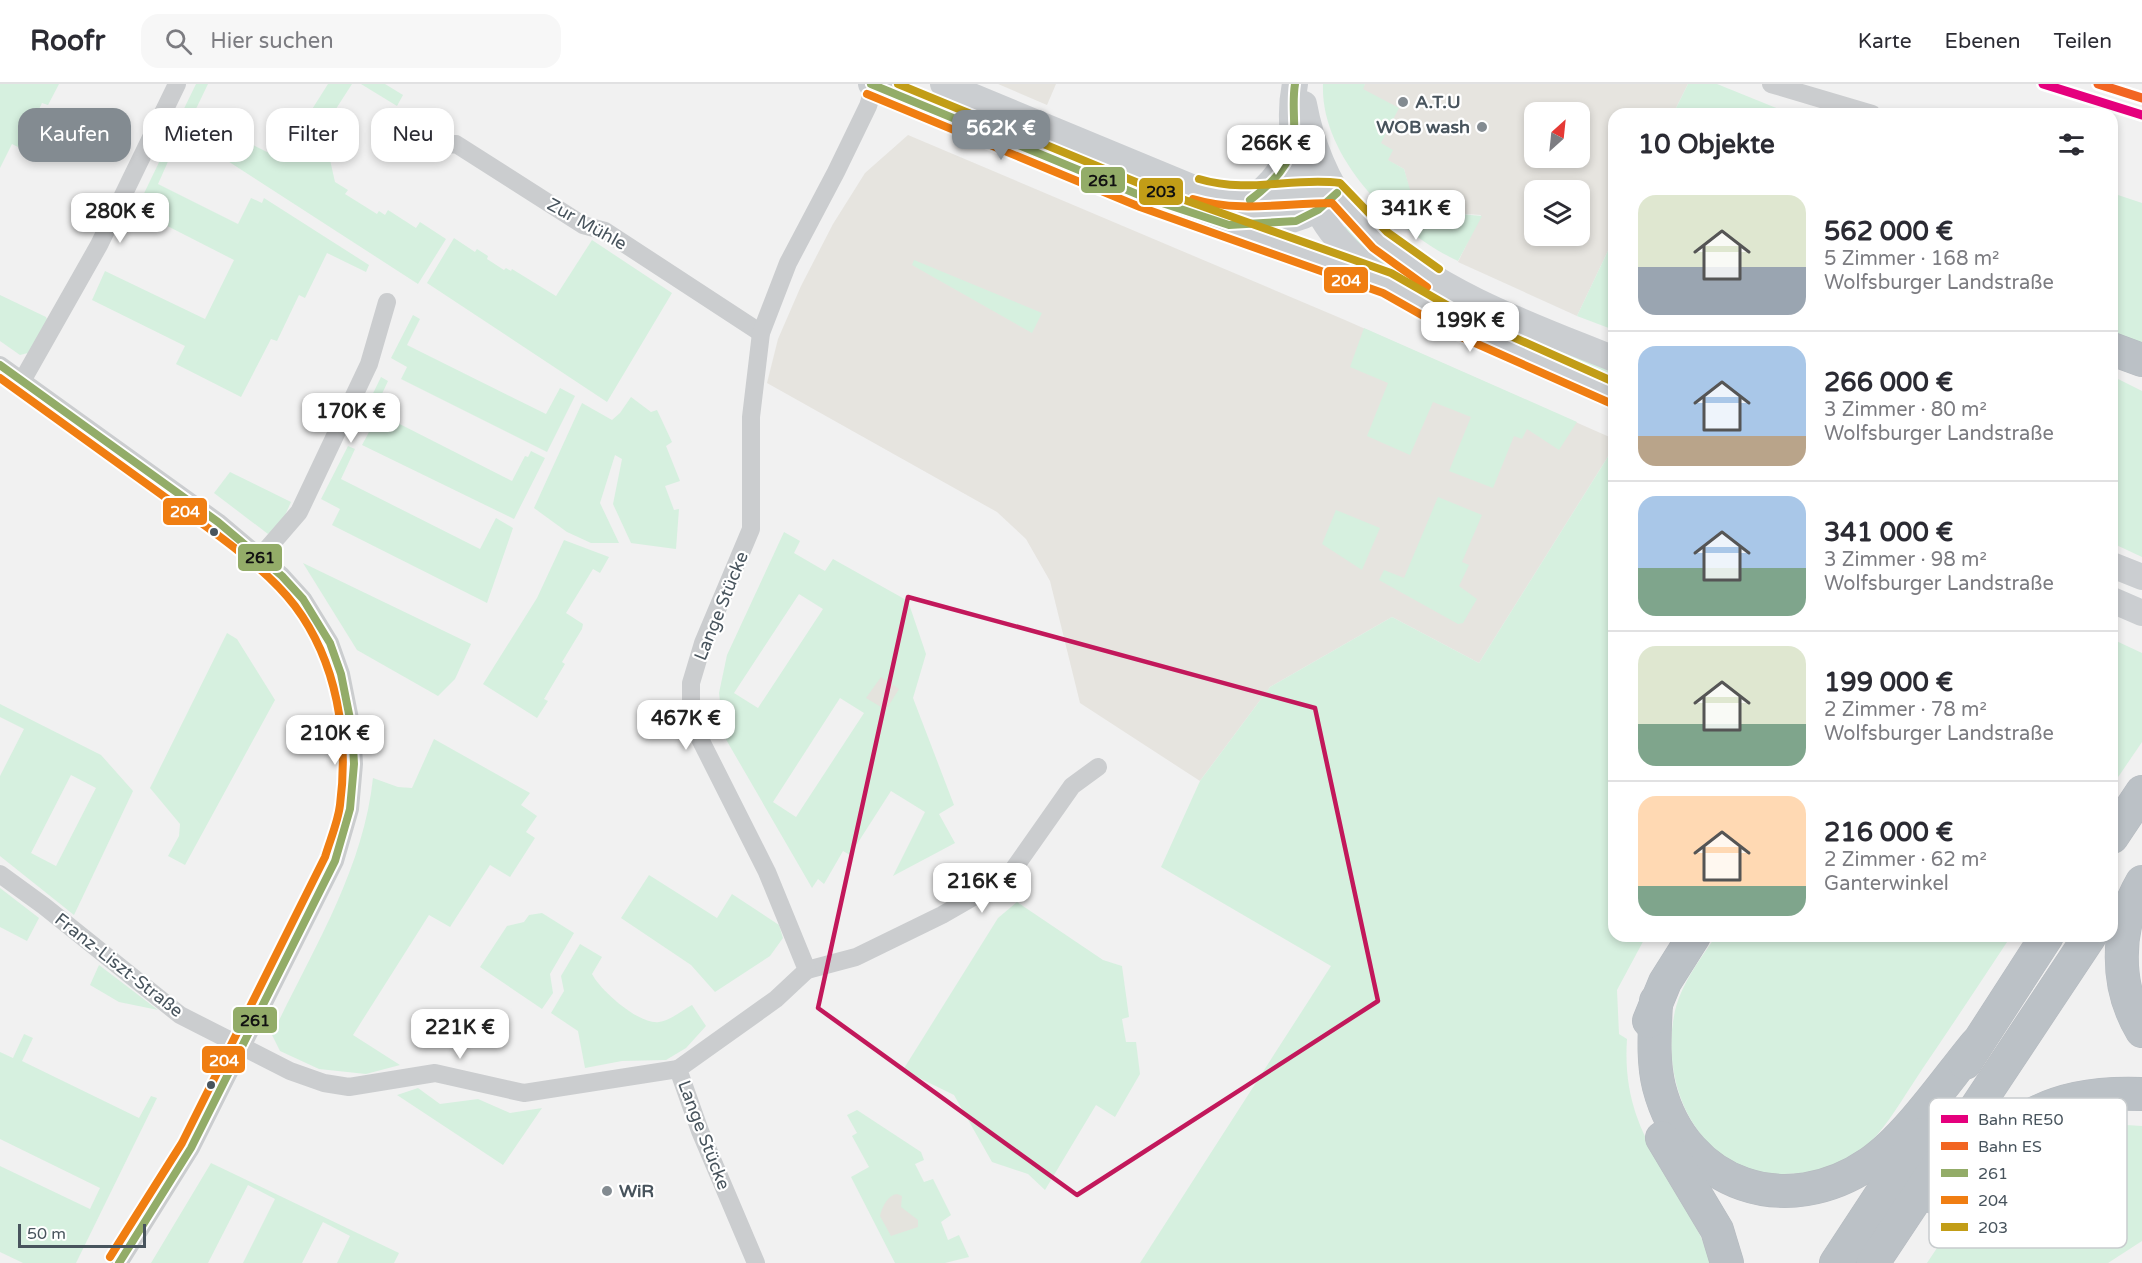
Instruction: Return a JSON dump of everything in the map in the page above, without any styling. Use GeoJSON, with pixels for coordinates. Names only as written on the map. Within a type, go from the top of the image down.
{"type":"FeatureCollection","features":[{"type":"Feature","properties":{"kind":"highway"},"geometry":{"type":"LineString","coordinates":[[2118,828],[2142,792]]}},
{"type":"Feature","properties":{"kind":"highway"},"geometry":{"type":"LineString","coordinates":[[2118,894],[2142,857]]}},
{"type":"Feature","properties":{"kind":"highway"},"geometry":{"type":"LineString","coordinates":[[2142,882],[2126,918],[2121,960],[2131,1014],[2142,1031]]}},
{"type":"Feature","properties":{"kind":"highway"},"geometry":{"type":"LineString","coordinates":[[1691,942],[1656,1001],[1645,1030],[1642,1061],[1643,1085],[1650,1113],[1673,1160],[1717,1230],[1727,1263]]}},
{"type":"Feature","properties":{"kind":"highway"},"geometry":{"type":"LineString","coordinates":[[1942,1098],[2043,942]]}},
{"type":"Feature","properties":{"kind":"highway"},"geometry":{"type":"LineString","coordinates":[[1982,1098],[2086,942]]}},
{"type":"Feature","properties":{"kind":"highway"},"geometry":{"type":"LineString","coordinates":[[1656,1001],[1655,1067],[1666,1108],[1687,1146],[1721,1174],[1765,1190],[1792,1192],[1816,1189],[1844,1179],[1872,1162],[1895,1142],[1929,1101]]}},
{"type":"Feature","properties":{"kind":"highway"},"geometry":{"type":"LineString","coordinates":[[1932,1098],[1977,1044]]}},
{"type":"Feature","properties":{"kind":"highway"},"geometry":{"type":"LineString","coordinates":[[2073,1098],[2110,1093],[2142,1094]]}},
{"type":"Feature","properties":{"kind":"highway"},"geometry":{"type":"LineString","coordinates":[[1836,1263],[1929,1119]]}},
{"type":"Feature","properties":{"kind":"highway"},"geometry":{"type":"LineString","coordinates":[[1873,1263],[1929,1179]]}},
{"type":"Feature","properties":{"kind":"highway"},"geometry":{"type":"LineString","coordinates":[[1879,1263],[1929,1206]]}},
{"type":"Feature","properties":{"kind":"street"},"geometry":{"type":"LineString","coordinates":[[22,381],[99,245],[177,84]]}},
{"type":"Feature","properties":{"kind":"street"},"geometry":{"type":"LineString","coordinates":[[943,84],[1206,193],[1250,200],[1286,197],[1313,201],[1337,192]]}},
{"type":"Feature","properties":{"kind":"street"},"geometry":{"type":"LineString","coordinates":[[1294,84],[1292,97],[1297,161],[1313,201],[1330,230],[1356,259],[1409,297],[1510,349],[1608,390]]}},
{"type":"Feature","properties":{"kind":"street"},"geometry":{"type":"LineString","coordinates":[[1301,84],[1310,132],[1337,192],[1352,215],[1370,231],[1405,260],[1449,287],[1515,319],[1608,357]]}},
{"type":"Feature","properties":{"kind":"street"},"geometry":{"type":"LineString","coordinates":[[1771,84],[1852,108]]}},
{"type":"Feature","properties":{"kind":"street"},"geometry":{"type":"LineString","coordinates":[[874,85],[1144,197],[1229,225],[1387,283]]}},
{"type":"Feature","properties":{"kind":"street","name":"Lange Stücke"},"geometry":{"type":"LineString","coordinates":[[756,1263],[700,1131],[678,1069],[776,999],[807,970],[767,873],[698,735],[691,708],[691,683],[703,644],[751,529],[751,417],[761,333],[788,263],[868,106],[874,85]]}},
{"type":"Feature","properties":{"kind":"street"},"geometry":{"type":"LineString","coordinates":[[1798,92],[1816,108]]}},
{"type":"Feature","properties":{"kind":"street"},"geometry":{"type":"LineString","coordinates":[[1250,200],[1268,187],[1282,171],[1294,140]]}},
{"type":"Feature","properties":{"kind":"street","name":"Zur Mühle"},"geometry":{"type":"LineString","coordinates":[[454,144],[583,225],[605,231],[761,333]]}},
{"type":"Feature","properties":{"kind":"street"},"geometry":{"type":"LineString","coordinates":[[1229,225],[1296,221],[1313,201]]}},
{"type":"Feature","properties":{"kind":"street"},"geometry":{"type":"LineString","coordinates":[[261,556],[299,512],[369,364],[387,303]]}},
{"type":"Feature","properties":{"kind":"street"},"geometry":{"type":"LineString","coordinates":[[0,365],[218,522],[261,556],[303,599],[330,643],[341,674],[352,729],[354,764],[350,809],[335,861],[244,1048],[191,1148],[119,1263]]}},
{"type":"Feature","properties":{"kind":"street"},"geometry":{"type":"LineString","coordinates":[[2118,568],[2142,578]]}},
{"type":"Feature","properties":{"kind":"street"},"geometry":{"type":"LineString","coordinates":[[2118,603],[2142,613]]}},
{"type":"Feature","properties":{"kind":"street"},"geometry":{"type":"LineString","coordinates":[[807,970],[856,957],[942,915],[1008,877],[1072,786],[1098,767]]}},
{"type":"Feature","properties":{"kind":"street","name":"Franz-Liszt-Straße"},"geometry":{"type":"LineString","coordinates":[[0,874],[44,906],[171,1008],[199,1027],[290,1071],[324,1083],[349,1087],[435,1073],[524,1093],[678,1069]]}},
{"type":"Feature","properties":{"kind":"highlighted area"},"geometry":{"type":"Polygon","coordinates":[[[908,597],[1315,708],[1378,1001],[1077,1195],[818,1008],[908,597]]]}},
{"type":"Feature","properties":{"kind":"shaded area"},"geometry":{"type":"Polygon","coordinates":[[[998,84],[1056,84],[1047,105],[998,84]]]}},
{"type":"Feature","properties":{"kind":"shaded area"},"geometry":{"type":"Polygon","coordinates":[[[1365,84],[1688,84],[1676,108],[1608,108],[1608,251],[1577,316],[1458,262],[1481,215],[1438,212],[1412,200],[1404,169],[1387,160],[1362,89],[1365,84]]]}},
{"type":"Feature","properties":{"kind":"shaded area"},"geometry":{"type":"Polygon","coordinates":[[[908,135],[1345,320],[1608,436],[1608,457],[1479,663],[1392,617],[1270,687],[1200,781],[1080,703],[1050,581],[1026,539],[997,512],[767,383],[778,339],[801,286],[833,224],[865,173],[908,135]]]}},
{"type":"Feature","properties":{"kind":"green space"},"geometry":{"type":"Polygon","coordinates":[[[0,84],[59,84],[48,105],[42,103],[40,108],[18,108],[18,147],[12,144],[0,168],[0,84]]]}},
{"type":"Feature","properties":{"kind":"green space"},"geometry":{"type":"Polygon","coordinates":[[[196,84],[208,84],[196,108],[184,108],[196,84]]]}},
{"type":"Feature","properties":{"kind":"green space"},"geometry":{"type":"Polygon","coordinates":[[[328,84],[352,84],[337,108],[313,108],[328,84]]]}},
{"type":"Feature","properties":{"kind":"green space"},"geometry":{"type":"Polygon","coordinates":[[[361,84],[385,84],[403,95],[397,106],[361,84]]]}},
{"type":"Feature","properties":{"kind":"green space"},"geometry":{"type":"Polygon","coordinates":[[[1323,84],[1365,84],[1363,89],[1399,108],[1381,143],[1393,150],[1388,160],[1404,169],[1413,200],[1438,212],[1482,216],[1458,261],[1410,231],[1387,212],[1366,189],[1348,164],[1334,138],[1325,111],[1323,84]]]}},
{"type":"Feature","properties":{"kind":"green space"},"geometry":{"type":"Polygon","coordinates":[[[1688,84],[1717,84],[1776,108],[1676,108],[1688,84]]]}},
{"type":"Feature","properties":{"kind":"green space"},"geometry":{"type":"Polygon","coordinates":[[[254,146],[266,152],[266,162],[330,162],[335,182],[348,190],[345,194],[377,214],[379,211],[385,215],[388,210],[416,228],[420,222],[446,239],[418,284],[229,162],[254,162],[254,146]]]}},
{"type":"Feature","properties":{"kind":"green space"},"geometry":{"type":"Polygon","coordinates":[[[159,162],[168,162],[158,184],[238,224],[251,198],[262,203],[264,198],[369,265],[366,272],[327,253],[305,298],[299,295],[277,341],[271,339],[241,397],[176,364],[185,346],[92,300],[105,271],[205,319],[234,260],[136,210],[159,162]]]}},
{"type":"Feature","properties":{"kind":"green space"},"geometry":{"type":"Polygon","coordinates":[[[2118,195],[2142,203],[2142,343],[2118,336],[2118,195]]]}},
{"type":"Feature","properties":{"kind":"green space"},"geometry":{"type":"Polygon","coordinates":[[[1347,225],[1385,263],[1430,291],[1532,341],[1608,365],[1608,378],[1494,330],[1435,301],[1378,263],[1343,228],[1347,225]]]}},
{"type":"Feature","properties":{"kind":"green space"},"geometry":{"type":"Polygon","coordinates":[[[454,238],[475,252],[477,249],[488,256],[487,259],[504,270],[506,268],[511,271],[512,269],[556,296],[592,240],[672,293],[607,402],[427,283],[454,238]]]}},
{"type":"Feature","properties":{"kind":"green space"},"geometry":{"type":"Polygon","coordinates":[[[1608,251],[1608,328],[1577,316],[1608,251]]]}},
{"type":"Feature","properties":{"kind":"green space"},"geometry":{"type":"Polygon","coordinates":[[[914,260],[1042,313],[1032,333],[912,265],[914,260]]]}},
{"type":"Feature","properties":{"kind":"green space"},"geometry":{"type":"Polygon","coordinates":[[[0,295],[46,317],[49,324],[28,353],[20,355],[0,341],[0,295]]]}},
{"type":"Feature","properties":{"kind":"green space"},"geometry":{"type":"Polygon","coordinates":[[[413,315],[420,319],[407,345],[546,414],[560,388],[575,396],[547,452],[401,379],[407,367],[391,358],[413,315]]]}},
{"type":"Feature","properties":{"kind":"green space"},"geometry":{"type":"Polygon","coordinates":[[[1364,328],[1577,422],[1559,450],[1527,429],[1522,439],[1514,436],[1493,488],[1449,471],[1471,417],[1433,402],[1410,455],[1367,436],[1388,383],[1350,367],[1364,328]]]}},
{"type":"Feature","properties":{"kind":"green space"},"geometry":{"type":"Polygon","coordinates":[[[381,377],[388,381],[374,411],[512,481],[525,456],[528,457],[531,451],[545,458],[514,519],[362,445],[369,432],[357,426],[381,377]]]}},
{"type":"Feature","properties":{"kind":"green space"},"geometry":{"type":"Polygon","coordinates":[[[2118,379],[2142,391],[2142,557],[2118,546],[2118,379]]]}},
{"type":"Feature","properties":{"kind":"green space"},"geometry":{"type":"Polygon","coordinates":[[[631,397],[651,412],[657,410],[672,442],[666,446],[680,481],[665,486],[674,510],[679,509],[676,549],[631,543],[613,504],[622,459],[615,455],[600,503],[619,543],[591,543],[567,532],[534,508],[582,403],[612,420],[631,397]]]}},
{"type":"Feature","properties":{"kind":"green space"},"geometry":{"type":"Polygon","coordinates":[[[348,446],[355,449],[341,479],[480,549],[496,518],[513,528],[487,603],[332,525],[340,509],[321,499],[348,446]]]}},
{"type":"Feature","properties":{"kind":"green space"},"geometry":{"type":"Polygon","coordinates":[[[1608,457],[1608,942],[1643,942],[1617,990],[1619,1034],[1627,1039],[1627,1075],[1633,1105],[1643,1132],[1685,1206],[1711,1263],[1140,1263],[1331,966],[1161,867],[1200,781],[1270,687],[1392,617],[1479,663],[1608,457]]]}},
{"type":"Feature","properties":{"kind":"green space"},"geometry":{"type":"Polygon","coordinates":[[[230,472],[291,502],[282,522],[268,534],[214,493],[230,472]]]}},
{"type":"Feature","properties":{"kind":"green space"},"geometry":{"type":"Polygon","coordinates":[[[1438,497],[1482,515],[1462,562],[1469,565],[1459,586],[1477,599],[1463,623],[1458,624],[1379,580],[1384,570],[1404,578],[1438,497]]]}},
{"type":"Feature","properties":{"kind":"green space"},"geometry":{"type":"Polygon","coordinates":[[[1336,510],[1380,528],[1362,570],[1322,544],[1336,510]]]}},
{"type":"Feature","properties":{"kind":"green space"},"geometry":{"type":"Polygon","coordinates":[[[784,532],[800,541],[794,553],[825,571],[833,559],[908,601],[926,654],[913,698],[954,805],[939,814],[955,843],[893,876],[925,812],[891,791],[850,855],[843,851],[824,884],[818,879],[812,888],[724,736],[719,693],[727,655],[784,532]],[[799,594],[734,693],[758,708],[823,609],[799,594]],[[840,698],[773,802],[796,817],[864,713],[840,698]]]}},
{"type":"Feature","properties":{"kind":"green space"},"geometry":{"type":"Polygon","coordinates":[[[564,540],[609,557],[600,573],[593,569],[566,613],[583,624],[582,629],[562,662],[565,664],[544,699],[548,701],[537,718],[483,684],[537,598],[564,540]]]}},
{"type":"Feature","properties":{"kind":"green space"},"geometry":{"type":"Polygon","coordinates":[[[303,563],[471,644],[455,679],[438,696],[357,650],[303,563]]]}},
{"type":"Feature","properties":{"kind":"green space"},"geometry":{"type":"Polygon","coordinates":[[[227,633],[237,639],[275,700],[185,865],[168,856],[179,836],[180,824],[150,788],[227,633]]]}},
{"type":"Feature","properties":{"kind":"green space"},"geometry":{"type":"Polygon","coordinates":[[[2118,642],[2142,653],[2142,742],[2118,777],[2118,642]]]}},
{"type":"Feature","properties":{"kind":"green space"},"geometry":{"type":"Polygon","coordinates":[[[0,704],[101,755],[133,791],[74,915],[0,856],[0,776],[24,729],[0,717],[0,704]],[[71,775],[31,853],[56,866],[96,788],[71,775]]]}},
{"type":"Feature","properties":{"kind":"green space"},"geometry":{"type":"Polygon","coordinates":[[[434,739],[530,793],[521,805],[537,816],[526,832],[535,838],[510,877],[490,865],[450,927],[429,915],[353,1035],[400,1065],[366,1074],[319,1069],[280,1051],[272,1035],[347,879],[367,813],[373,778],[398,787],[412,788],[434,739]]]}},
{"type":"Feature","properties":{"kind":"green space"},"geometry":{"type":"Polygon","coordinates":[[[649,875],[717,918],[732,894],[779,925],[783,938],[770,956],[715,992],[691,965],[621,918],[649,875]]]}},
{"type":"Feature","properties":{"kind":"green space"},"geometry":{"type":"Polygon","coordinates":[[[0,888],[39,918],[27,941],[0,927],[0,888]]]}},
{"type":"Feature","properties":{"kind":"green space"},"geometry":{"type":"Polygon","coordinates":[[[1017,902],[1103,960],[1122,966],[1129,1017],[1122,1019],[1126,1042],[1136,1042],[1140,1074],[1115,1117],[1096,1105],[1045,1190],[1028,1174],[992,1162],[954,1095],[903,1070],[998,918],[1017,902]]]}},
{"type":"Feature","properties":{"kind":"green space"},"geometry":{"type":"Polygon","coordinates":[[[542,913],[574,933],[550,974],[553,993],[542,1009],[480,967],[507,926],[524,922],[529,915],[542,913]]]}},
{"type":"Feature","properties":{"kind":"green space"},"geometry":{"type":"Polygon","coordinates":[[[1712,942],[2007,942],[1895,1111],[1873,1139],[1844,1160],[1826,1169],[1808,1173],[1784,1174],[1755,1170],[1730,1160],[1709,1143],[1693,1122],[1681,1098],[1674,1071],[1671,1044],[1674,1016],[1680,994],[1712,942]]]}},
{"type":"Feature","properties":{"kind":"green space"},"geometry":{"type":"Polygon","coordinates":[[[580,944],[602,957],[592,974],[611,997],[631,1012],[641,1018],[659,1022],[671,1018],[692,1005],[706,1026],[686,1048],[666,1060],[622,1061],[585,1068],[578,1031],[551,1013],[564,991],[561,976],[580,944]]]}},
{"type":"Feature","properties":{"kind":"green space"},"geometry":{"type":"Polygon","coordinates":[[[99,965],[158,1010],[119,1002],[90,985],[99,965]]]}},
{"type":"Feature","properties":{"kind":"green space"},"geometry":{"type":"Polygon","coordinates":[[[24,1034],[33,1038],[22,1061],[139,1118],[151,1096],[157,1098],[76,1263],[23,1263],[0,1252],[0,1166],[90,1209],[100,1188],[0,1139],[0,1052],[13,1058],[24,1034]]]}},
{"type":"Feature","properties":{"kind":"green space"},"geometry":{"type":"Polygon","coordinates":[[[418,1088],[440,1104],[478,1099],[510,1113],[542,1108],[503,1165],[397,1095],[418,1088]]]}},
{"type":"Feature","properties":{"kind":"green space"},"geometry":{"type":"Polygon","coordinates":[[[857,1110],[921,1152],[924,1160],[915,1164],[924,1182],[933,1179],[951,1215],[941,1222],[948,1240],[959,1235],[969,1257],[945,1263],[895,1263],[851,1177],[869,1167],[852,1136],[857,1133],[847,1115],[857,1110]]]}},
{"type":"Feature","properties":{"kind":"green space"},"geometry":{"type":"Polygon","coordinates":[[[2127,1125],[2142,1126],[2142,1241],[2108,1263],[1927,1263],[1937,1248],[2127,1248],[2127,1125]]]}},
{"type":"Feature","properties":{"kind":"green space"},"geometry":{"type":"Polygon","coordinates":[[[211,1163],[399,1253],[394,1263],[337,1263],[350,1236],[323,1222],[302,1263],[243,1263],[275,1199],[248,1185],[208,1263],[151,1263],[211,1163]]]}},
{"type":"Feature","properties":{"kind":"sand"},"geometry":{"type":"Polygon","coordinates":[[[881,677],[899,689],[886,710],[866,698],[881,677]]]}},
{"type":"Feature","properties":{"kind":"sand"},"geometry":{"type":"Polygon","coordinates":[[[897,1194],[902,1196],[901,1207],[918,1220],[918,1227],[891,1236],[880,1216],[886,1202],[897,1194]]]}},
{"type":"Feature","properties":{"kind":"rail line","name":"RE50"},"geometry":{"type":"LineString","coordinates":[[2043,84],[2142,115]]}},
{"type":"Feature","properties":{"kind":"rail line","name":"ES"},"geometry":{"type":"LineString","coordinates":[[2098,84],[2142,98]]}},
{"type":"Feature","properties":{"kind":"transit line","name":"261"},"geometry":{"type":"LineString","coordinates":[[871,84],[1144,197],[1229,225],[1296,221],[1318,210],[1337,193]]}},
{"type":"Feature","properties":{"kind":"transit line","name":"203"},"geometry":{"type":"LineString","coordinates":[[898,84],[1148,187],[1391,273],[1466,316],[1608,379]]}},
{"type":"Feature","properties":{"kind":"transit line","name":"261"},"geometry":{"type":"LineString","coordinates":[[1250,200],[1273,180],[1290,156],[1294,136],[1295,84]]}},
{"type":"Feature","properties":{"kind":"transit line","name":"204"},"geometry":{"type":"LineString","coordinates":[[867,94],[1140,207],[1383,293],[1457,335],[1608,402]]}},
{"type":"Feature","properties":{"kind":"transit line","name":"203"},"geometry":{"type":"LineString","coordinates":[[1199,179],[1235,185],[1340,183],[1387,232],[1439,269]]}},
{"type":"Feature","properties":{"kind":"transit line","name":"204"},"geometry":{"type":"LineString","coordinates":[[1193,199],[1228,206],[1332,203],[1373,248],[1427,287]]}},
{"type":"Feature","properties":{"kind":"transit line","name":"261"},"geometry":{"type":"LineString","coordinates":[[0,365],[218,522],[282,576],[303,599],[330,643],[341,674],[352,729],[354,764],[350,809],[335,861],[191,1148],[119,1263]]}},
{"type":"Feature","properties":{"kind":"transit line","name":"204"},"geometry":{"type":"LineString","coordinates":[[0,378],[214,532],[282,591],[295,606],[321,651],[337,701],[341,726],[343,753],[340,805],[325,857],[182,1143],[110,1257]]}},
{"type":"Feature","properties":{"kind":"place","name":"A.T.U"},"geometry":{"type":"Point","coordinates":[1403,102]}},
{"type":"Feature","properties":{"kind":"place","name":"WOB wash"},"geometry":{"type":"Point","coordinates":[1482,127]}},
{"type":"Feature","properties":{"kind":"place","name":"WiR"},"geometry":{"type":"Point","coordinates":[607,1191]}}]}
